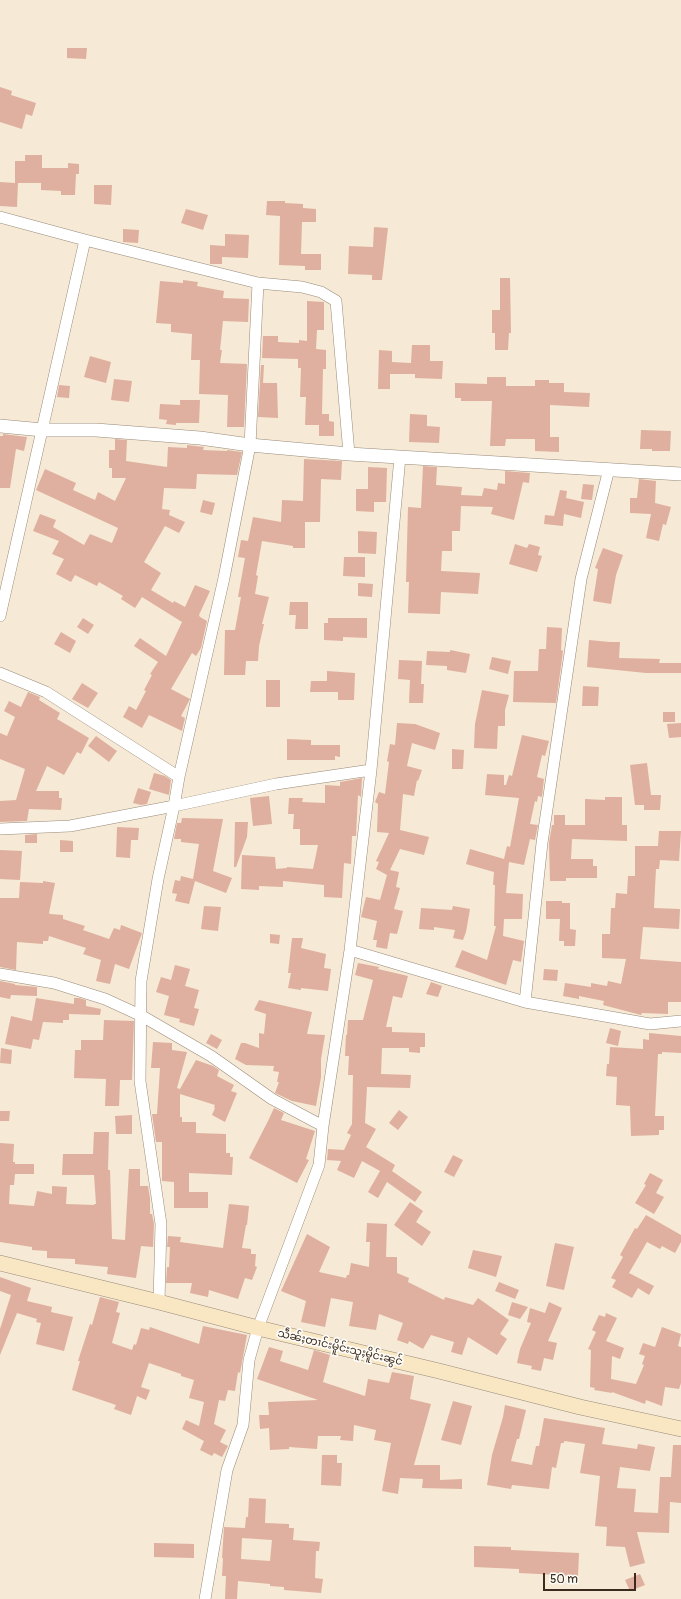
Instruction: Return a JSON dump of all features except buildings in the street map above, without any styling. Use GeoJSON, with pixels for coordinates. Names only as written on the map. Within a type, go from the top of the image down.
{"type":"FeatureCollection","features":[{"type":"Feature","properties":{"kind":"main road","name":"သဵၼ်ႈတၢင်းမိူင်းသူႈမိူင်းၼွင်"},"geometry":{"type":"LineString","coordinates":[[0,1263],[258,1328],[440,1371],[587,1409],[681,1429]]}},
{"type":"Feature","properties":{"kind":"street"},"geometry":{"type":"LineString","coordinates":[[0,217],[85,240],[258,283],[302,287],[321,292],[336,301],[349,454]]}},
{"type":"Feature","properties":{"kind":"street"},"geometry":{"type":"LineString","coordinates":[[0,616],[85,240]]}},
{"type":"Feature","properties":{"kind":"street"},"geometry":{"type":"LineString","coordinates":[[159,1302],[161,1224],[140,1081],[142,1016],[141,981],[158,879],[179,777],[224,578],[250,445],[258,283]]}},
{"type":"Feature","properties":{"kind":"street"},"geometry":{"type":"LineString","coordinates":[[0,426],[43,430],[96,430],[200,438],[250,445],[349,454],[681,474]]}},
{"type":"Feature","properties":{"kind":"street"},"geometry":{"type":"LineString","coordinates":[[205,1599],[227,1470],[243,1425],[249,1360],[258,1328],[319,1165],[323,1126],[350,950],[371,770],[400,457]]}},
{"type":"Feature","properties":{"kind":"street"},"geometry":{"type":"LineString","coordinates":[[525,1002],[542,843],[581,579],[610,469]]}},
{"type":"Feature","properties":{"kind":"street"},"geometry":{"type":"LineString","coordinates":[[0,673],[46,692],[179,777]]}},
{"type":"Feature","properties":{"kind":"street"},"geometry":{"type":"LineString","coordinates":[[0,830],[70,826],[276,784],[371,770]]}},
{"type":"Feature","properties":{"kind":"street"},"geometry":{"type":"LineString","coordinates":[[350,950],[525,1002],[650,1024],[681,1021]]}},
{"type":"Feature","properties":{"kind":"street"},"geometry":{"type":"LineString","coordinates":[[0,974],[54,983],[105,999],[142,1016],[211,1056],[272,1099],[323,1126]]}}]}
